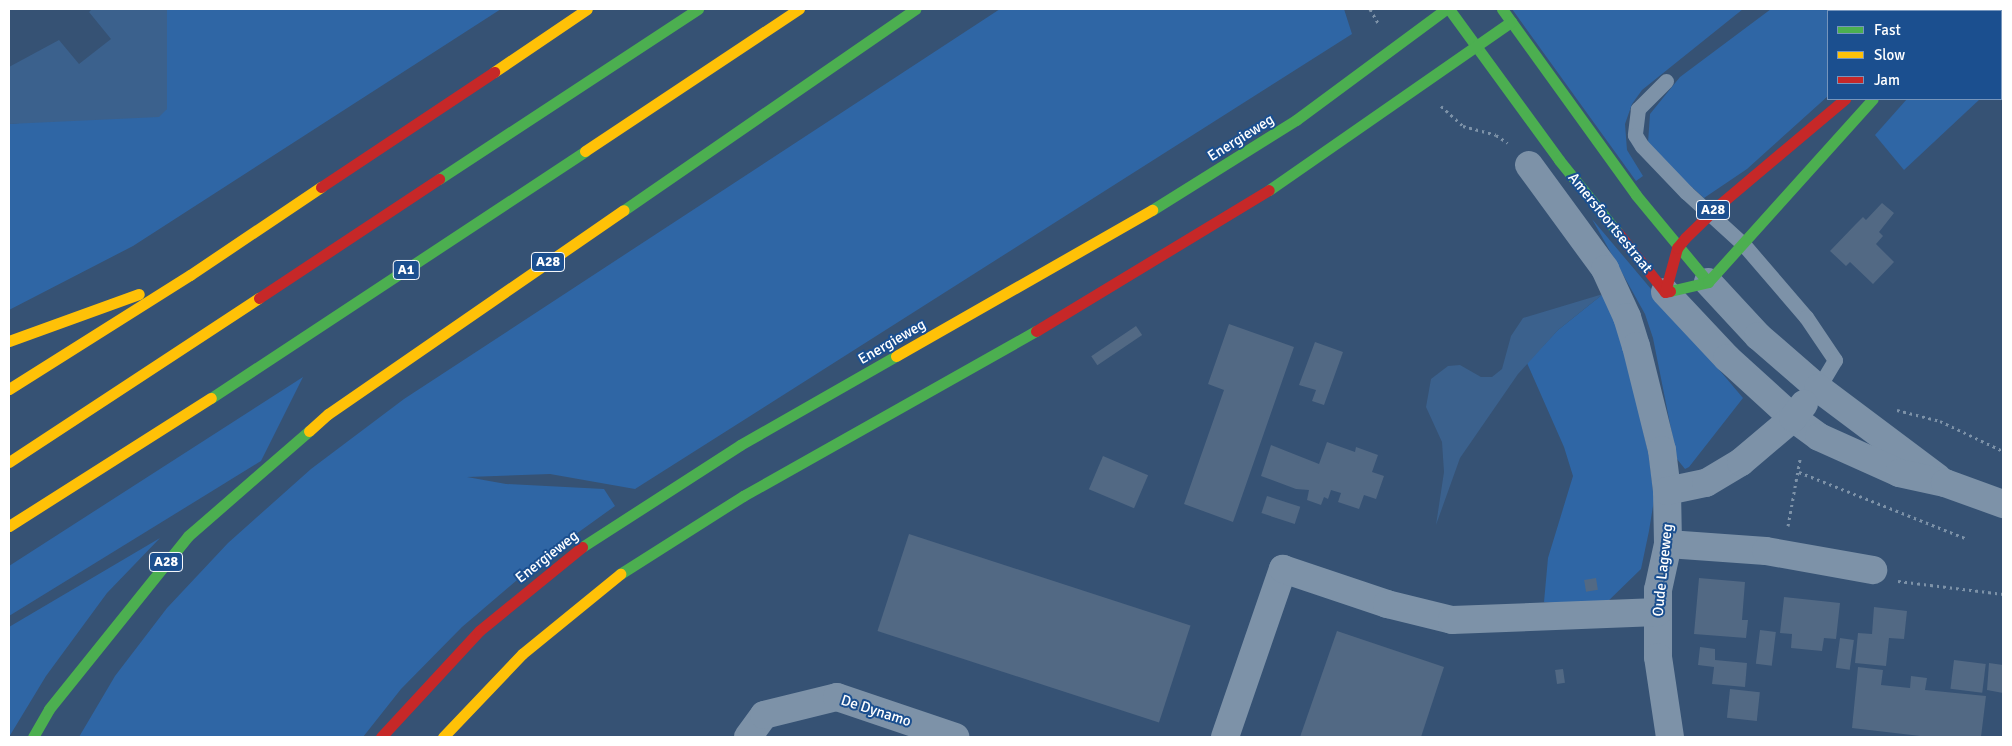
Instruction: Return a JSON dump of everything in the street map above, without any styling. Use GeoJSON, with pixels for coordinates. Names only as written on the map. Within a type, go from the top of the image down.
{"type":"FeatureCollection","features":[{"type":"Feature","properties":{"kind":"main road"},"geometry":{"type":"LineString","coordinates":[[9,389],[190,275],[587,9]]}},
{"type":"Feature","properties":{"kind":"main road"},"geometry":{"type":"LineString","coordinates":[[9,462],[698,9]]}},
{"type":"Feature","properties":{"kind":"main road","name":"A1"},"geometry":{"type":"LineString","coordinates":[[9,526],[278,355],[799,9]]}},
{"type":"Feature","properties":{"kind":"main road","name":"A28"},"geometry":{"type":"LineString","coordinates":[[34,737],[49,709],[107,634],[188,536],[328,414],[915,9]]}},
{"type":"Feature","properties":{"kind":"main road","name":"Amersfoortsestraat"},"geometry":{"type":"LineString","coordinates":[[1448,9],[1560,160],[1665,292]]}},
{"type":"Feature","properties":{"kind":"main road","name":"Energieweg"},"geometry":{"type":"LineString","coordinates":[[382,737],[393,721],[479,631],[569,556],[740,445],[1149,212],[1232,161],[1296,120],[1448,9]]}},
{"type":"Feature","properties":{"kind":"main road","name":"Amersfoortsestraat"},"geometry":{"type":"LineString","coordinates":[[1502,9],[1678,248],[1708,282]]}},
{"type":"Feature","properties":{"kind":"main road"},"geometry":{"type":"LineString","coordinates":[[443,737],[522,654],[619,576],[743,496],[1026,338],[1257,199],[1511,22]]}},
{"type":"Feature","properties":{"kind":"main road","name":"A28"},"geometry":{"type":"LineString","coordinates":[[1665,292],[1678,248],[1708,215],[1844,100]]}},
{"type":"Feature","properties":{"kind":"main road"},"geometry":{"type":"LineString","coordinates":[[1665,292],[1708,282],[1744,245],[1813,162],[1872,100]]}},
{"type":"Feature","properties":{"kind":"main road"},"geometry":{"type":"LineString","coordinates":[[9,341],[190,275]]}},
{"type":"Feature","properties":{"kind":"street","name":"Amersfoortsestraat"},"geometry":{"type":"LineString","coordinates":[[1529,165],[1605,269],[1627,317],[1662,450],[1667,491]]}},
{"type":"Feature","properties":{"kind":"street","name":"Amersfoortsestraat"},"geometry":{"type":"LineString","coordinates":[[1708,282],[1758,336],[1818,388],[1945,483]]}},
{"type":"Feature","properties":{"kind":"street","name":"Amersfoortsestraat"},"geometry":{"type":"LineString","coordinates":[[1665,292],[1727,358],[1793,418],[1814,434],[1891,470],[1945,483],[2003,504]]}},
{"type":"Feature","properties":{"kind":"street"},"geometry":{"type":"LineString","coordinates":[[1667,491],[1706,482],[1741,462],[1793,418],[1818,388]]}},
{"type":"Feature","properties":{"kind":"street","name":"Oude Lageweg"},"geometry":{"type":"LineString","coordinates":[[1667,491],[1668,544],[1658,612],[1658,657],[1670,737]]}},
{"type":"Feature","properties":{"kind":"street"},"geometry":{"type":"LineString","coordinates":[[1668,544],[1766,551],[1873,570]]}},
{"type":"Feature","properties":{"kind":"street"},"geometry":{"type":"LineString","coordinates":[[1225,737],[1284,569],[1387,604],[1452,620],[1658,612]]}},
{"type":"Feature","properties":{"kind":"street","name":"De Dynamo"},"geometry":{"type":"LineString","coordinates":[[748,737],[764,715],[837,697],[955,737]]}},
{"type":"Feature","properties":{"kind":"lane"},"geometry":{"type":"LineString","coordinates":[[1666,81],[1638,110],[1635,135],[1642,146],[1708,215],[1744,245],[1806,317],[1835,360],[1818,388]]}},
{"type":"Feature","properties":{"kind":"path"},"geometry":{"type":"LineString","coordinates":[[1895,409],[1940,421],[2003,451]]}},
{"type":"Feature","properties":{"kind":"path"},"geometry":{"type":"LineString","coordinates":[[1766,551],[1790,523],[1801,451],[1814,434]]}},
{"type":"Feature","properties":{"kind":"path"},"geometry":{"type":"LineString","coordinates":[[1799,472],[1965,538]]}},
{"type":"Feature","properties":{"kind":"path"},"geometry":{"type":"LineString","coordinates":[[1873,570],[1887,580],[2003,594]]}},
{"type":"Feature","properties":{"kind":"shaded area"},"geometry":{"type":"Polygon","coordinates":[[[92,9],[167,9],[167,109],[159,117],[9,124],[9,67],[59,40],[79,64],[111,39],[89,12],[92,9]]]}},
{"type":"Feature","properties":{"kind":"shaded area"},"geometry":{"type":"Polygon","coordinates":[[[167,9],[501,9],[133,246],[9,310],[9,124],[167,109],[167,9]]]}},
{"type":"Feature","properties":{"kind":"shaded area"},"geometry":{"type":"Polygon","coordinates":[[[1000,9],[1344,9],[1352,34],[635,489],[550,474],[467,477],[506,484],[604,489],[615,506],[544,557],[462,627],[401,689],[363,737],[79,737],[115,676],[167,608],[228,543],[311,469],[404,399],[1000,9]]]}},
{"type":"Feature","properties":{"kind":"shaded area"},"geometry":{"type":"Polygon","coordinates":[[[1512,9],[1743,9],[1642,90],[1632,104],[1625,124],[1627,150],[1643,176],[1636,181],[1512,9]]]}},
{"type":"Feature","properties":{"kind":"shaded area"},"geometry":{"type":"Polygon","coordinates":[[[1771,9],[1918,9],[1827,10],[1827,97],[1747,169],[1704,198],[1657,156],[1648,143],[1650,114],[1680,77],[1771,9]]]}},
{"type":"Feature","properties":{"kind":"shaded area"},"geometry":{"type":"Polygon","coordinates":[[[1906,100],[1979,100],[1904,170],[1875,135],[1906,100]]]}},
{"type":"Feature","properties":{"kind":"shaded area"},"geometry":{"type":"Polygon","coordinates":[[[1592,219],[1743,398],[1689,467],[1685,469],[1677,459],[1653,338],[1645,314],[1592,219]]]}},
{"type":"Feature","properties":{"kind":"shaded area"},"geometry":{"type":"Polygon","coordinates":[[[1603,294],[1618,321],[1649,456],[1654,500],[1649,531],[1641,569],[1602,607],[1544,602],[1548,558],[1573,476],[1564,447],[1527,363],[1558,330],[1603,294]]]}},
{"type":"Feature","properties":{"kind":"shaded area"},"geometry":{"type":"Polygon","coordinates":[[[1603,294],[1558,330],[1518,374],[1460,458],[1436,525],[1444,472],[1442,442],[1426,407],[1431,379],[1448,366],[1460,365],[1481,377],[1492,377],[1502,369],[1511,336],[1523,318],[1603,294]]]}},
{"type":"Feature","properties":{"kind":"shaded area"},"geometry":{"type":"Polygon","coordinates":[[[303,377],[261,461],[9,616],[9,566],[303,377]]]}},
{"type":"Feature","properties":{"kind":"shaded area"},"geometry":{"type":"Polygon","coordinates":[[[160,538],[107,593],[46,676],[9,737],[9,627],[160,538]]]}},
{"type":"Feature","properties":{"kind":"building"},"geometry":{"type":"Polygon","coordinates":[[[1882,203],[1894,213],[1879,232],[1883,236],[1876,244],[1894,262],[1873,284],[1850,262],[1846,266],[1830,251],[1863,217],[1866,220],[1882,203]]]}},
{"type":"Feature","properties":{"kind":"building"},"geometry":{"type":"Polygon","coordinates":[[[1229,324],[1294,347],[1233,522],[1184,504],[1224,390],[1208,384],[1229,324]]]}},
{"type":"Feature","properties":{"kind":"building"},"geometry":{"type":"Polygon","coordinates":[[[1136,326],[1142,335],[1097,365],[1091,356],[1136,326]]]}},
{"type":"Feature","properties":{"kind":"building"},"geometry":{"type":"Polygon","coordinates":[[[1315,342],[1343,352],[1324,405],[1312,401],[1316,390],[1299,385],[1315,342]]]}},
{"type":"Feature","properties":{"kind":"building"},"geometry":{"type":"Polygon","coordinates":[[[1327,442],[1355,452],[1356,447],[1378,455],[1372,472],[1384,476],[1376,499],[1364,495],[1359,509],[1338,502],[1341,493],[1331,490],[1328,499],[1324,497],[1321,505],[1307,500],[1309,490],[1296,489],[1261,476],[1271,445],[1319,464],[1327,442]]]}},
{"type":"Feature","properties":{"kind":"building"},"geometry":{"type":"Polygon","coordinates":[[[1103,456],[1148,475],[1134,508],[1089,489],[1103,456]]]}},
{"type":"Feature","properties":{"kind":"building"},"geometry":{"type":"Polygon","coordinates":[[[1267,496],[1300,507],[1295,524],[1261,513],[1267,496]]]}},
{"type":"Feature","properties":{"kind":"building"},"geometry":{"type":"Polygon","coordinates":[[[909,534],[1191,625],[1159,722],[877,631],[909,534]]]}},
{"type":"Feature","properties":{"kind":"building"},"geometry":{"type":"Polygon","coordinates":[[[1596,578],[1598,590],[1586,592],[1584,580],[1596,578]]]}},
{"type":"Feature","properties":{"kind":"building"},"geometry":{"type":"Polygon","coordinates":[[[1699,578],[1745,582],[1742,620],[1748,620],[1746,638],[1694,634],[1699,578]]]}},
{"type":"Feature","properties":{"kind":"building"},"geometry":{"type":"Polygon","coordinates":[[[1784,597],[1840,603],[1836,639],[1824,638],[1822,651],[1791,648],[1792,634],[1780,633],[1784,597]]]}},
{"type":"Feature","properties":{"kind":"building"},"geometry":{"type":"Polygon","coordinates":[[[1874,607],[1907,611],[1904,639],[1889,638],[1886,666],[1855,663],[1858,633],[1872,634],[1874,607]]]}},
{"type":"Feature","properties":{"kind":"building"},"geometry":{"type":"Polygon","coordinates":[[[1760,630],[1776,632],[1772,666],[1756,664],[1760,630]]]}},
{"type":"Feature","properties":{"kind":"building"},"geometry":{"type":"Polygon","coordinates":[[[1337,631],[1444,667],[1421,737],[1300,737],[1337,631]]]}},
{"type":"Feature","properties":{"kind":"building"},"geometry":{"type":"Polygon","coordinates":[[[1840,638],[1854,640],[1850,670],[1836,668],[1840,638]]]}},
{"type":"Feature","properties":{"kind":"building"},"geometry":{"type":"Polygon","coordinates":[[[1700,647],[1715,649],[1715,660],[1747,663],[1745,687],[1712,684],[1714,667],[1698,665],[1700,647]]]}},
{"type":"Feature","properties":{"kind":"building"},"geometry":{"type":"Polygon","coordinates":[[[1954,660],[1986,664],[1982,693],[1950,689],[1954,660]]]}},
{"type":"Feature","properties":{"kind":"building"},"geometry":{"type":"Polygon","coordinates":[[[1989,663],[2003,665],[2003,693],[1987,690],[1989,663]]]}},
{"type":"Feature","properties":{"kind":"building"},"geometry":{"type":"Polygon","coordinates":[[[1858,667],[1883,670],[1881,685],[1910,688],[1911,676],[1927,678],[1925,690],[1986,696],[1981,737],[1929,737],[1852,728],[1858,667]]]}},
{"type":"Feature","properties":{"kind":"building"},"geometry":{"type":"Polygon","coordinates":[[[1563,669],[1565,683],[1557,684],[1555,670],[1563,669]]]}},
{"type":"Feature","properties":{"kind":"building"},"geometry":{"type":"Polygon","coordinates":[[[1730,689],[1760,692],[1757,721],[1727,718],[1730,689]]]}},
{"type":"Feature","properties":{"kind":"traffic: fast"},"geometry":{"type":"LineString","coordinates":[[439,179],[698,9]]}},
{"type":"Feature","properties":{"kind":"traffic: fast"},"geometry":{"type":"LineString","coordinates":[[624,210],[915,9]]}},
{"type":"Feature","properties":{"kind":"traffic: fast"},"geometry":{"type":"LineString","coordinates":[[1152,210],[1296,120],[1446,9]]}},
{"type":"Feature","properties":{"kind":"traffic: fast"},"geometry":{"type":"LineString","coordinates":[[1449,9],[1559,160],[1618,233]]}},
{"type":"Feature","properties":{"kind":"traffic: fast"},"geometry":{"type":"LineString","coordinates":[[1502,9],[1636,195],[1708,282]]}},
{"type":"Feature","properties":{"kind":"traffic: fast"},"geometry":{"type":"LineString","coordinates":[[1269,190],[1511,22]]}},
{"type":"Feature","properties":{"kind":"traffic: fast"},"geometry":{"type":"LineString","coordinates":[[1670,291],[1708,282],[1872,100]]}},
{"type":"Feature","properties":{"kind":"traffic: fast"},"geometry":{"type":"LineString","coordinates":[[211,398],[585,151]]}},
{"type":"Feature","properties":{"kind":"traffic: fast"},"geometry":{"type":"LineString","coordinates":[[620,574],[743,496],[1036,331]]}},
{"type":"Feature","properties":{"kind":"traffic: fast"},"geometry":{"type":"LineString","coordinates":[[582,547],[740,445],[896,356]]}},
{"type":"Feature","properties":{"kind":"traffic: fast"},"geometry":{"type":"LineString","coordinates":[[33,737],[49,709],[188,536],[309,431]]}},
{"type":"Feature","properties":{"kind":"traffic: slow"},"geometry":{"type":"LineString","coordinates":[[494,72],[587,9]]}},
{"type":"Feature","properties":{"kind":"traffic: slow"},"geometry":{"type":"LineString","coordinates":[[585,151],[799,9]]}},
{"type":"Feature","properties":{"kind":"traffic: slow"},"geometry":{"type":"LineString","coordinates":[[9,389],[190,275],[321,187]]}},
{"type":"Feature","properties":{"kind":"traffic: slow"},"geometry":{"type":"LineString","coordinates":[[309,431],[328,414],[624,210]]}},
{"type":"Feature","properties":{"kind":"traffic: slow"},"geometry":{"type":"LineString","coordinates":[[896,356],[1152,210]]}},
{"type":"Feature","properties":{"kind":"traffic: slow"},"geometry":{"type":"LineString","coordinates":[[9,341],[139,294]]}},
{"type":"Feature","properties":{"kind":"traffic: slow"},"geometry":{"type":"LineString","coordinates":[[9,462],[259,298]]}},
{"type":"Feature","properties":{"kind":"traffic: slow"},"geometry":{"type":"LineString","coordinates":[[9,526],[211,398]]}},
{"type":"Feature","properties":{"kind":"traffic: slow"},"geometry":{"type":"LineString","coordinates":[[443,737],[522,654],[620,574]]}},
{"type":"Feature","properties":{"kind":"traffic: jam"},"geometry":{"type":"LineString","coordinates":[[321,187],[494,72]]}},
{"type":"Feature","properties":{"kind":"traffic: jam"},"geometry":{"type":"LineString","coordinates":[[1670,291],[1665,292],[1677,248],[1685,238],[1719,205],[1844,100]]}},
{"type":"Feature","properties":{"kind":"traffic: jam"},"geometry":{"type":"LineString","coordinates":[[259,298],[439,179]]}},
{"type":"Feature","properties":{"kind":"traffic: jam"},"geometry":{"type":"LineString","coordinates":[[1036,331],[1269,190]]}},
{"type":"Feature","properties":{"kind":"traffic: jam"},"geometry":{"type":"LineString","coordinates":[[1618,233],[1665,292]]}},
{"type":"Feature","properties":{"kind":"traffic: jam"},"geometry":{"type":"LineString","coordinates":[[381,737],[479,631],[582,547]]}}]}
